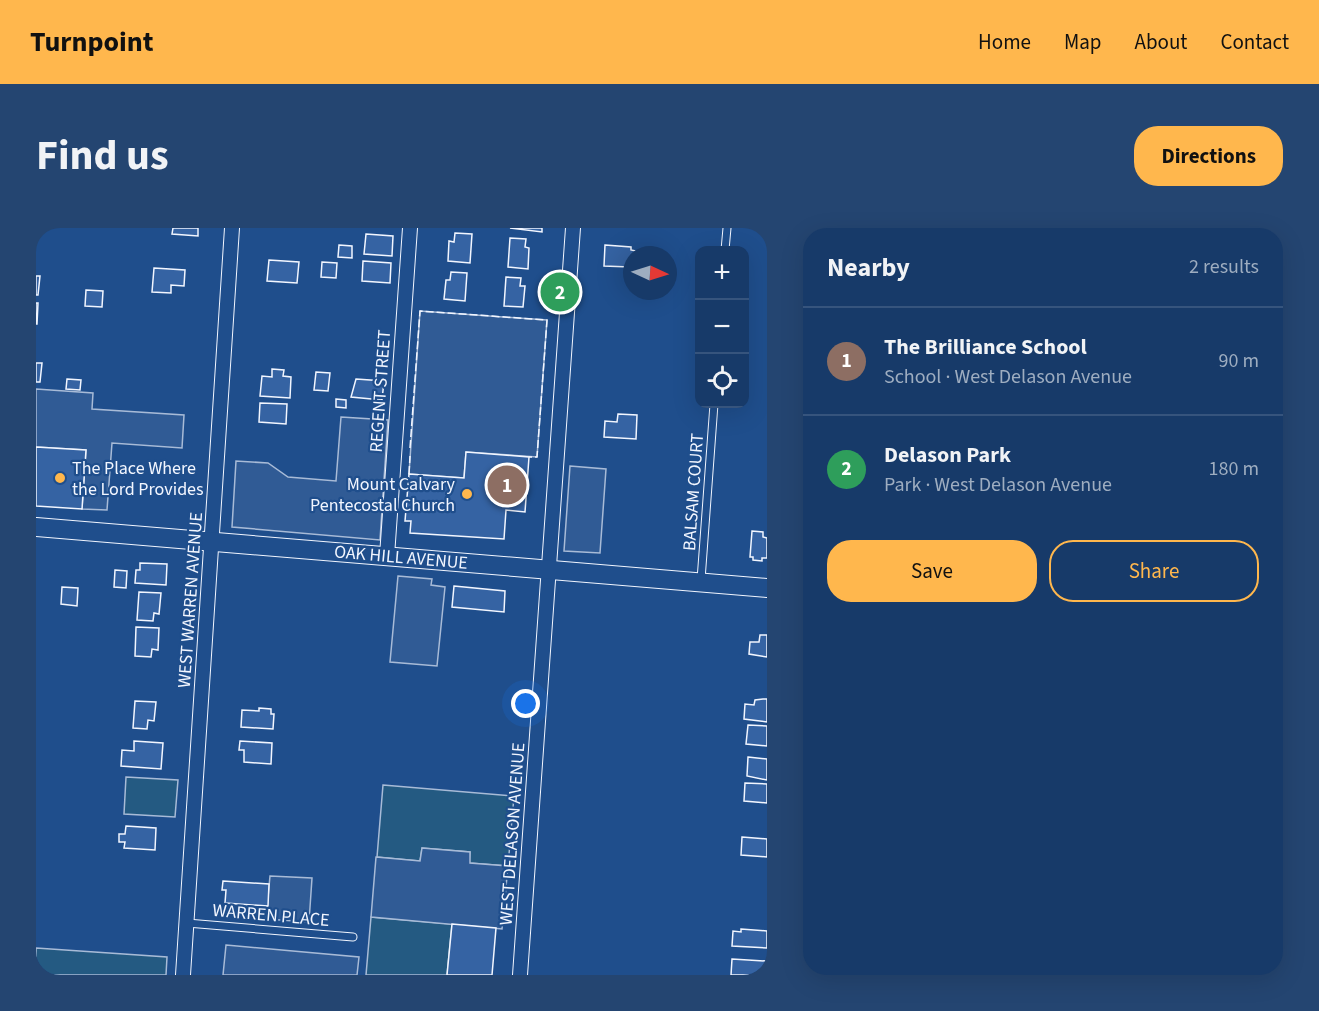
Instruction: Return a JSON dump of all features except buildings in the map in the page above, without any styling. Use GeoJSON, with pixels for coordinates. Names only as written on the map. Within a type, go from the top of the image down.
{"type":"FeatureCollection","features":[{"type":"Feature","properties":{"kind":"street","name":"WEST WARREN AVENUE"},"geometry":{"type":"LineString","coordinates":[[183,975],[232,228]]}},
{"type":"Feature","properties":{"kind":"street","name":"REGENT STREET"},"geometry":{"type":"LineString","coordinates":[[387,556],[410,228]]}},
{"type":"Feature","properties":{"kind":"street","name":"WEST DELASON AVENUE"},"geometry":{"type":"LineString","coordinates":[[520,975],[573,228]]}},
{"type":"Feature","properties":{"kind":"street","name":"OAK HILL AVENUE"},"geometry":{"type":"LineString","coordinates":[[36,527],[767,588]]}},
{"type":"Feature","properties":{"kind":"lane"},"geometry":{"type":"LineString","coordinates":[[725,246],[727,228]]}},
{"type":"Feature","properties":{"kind":"lane","name":"BALSAM COURT"},"geometry":{"type":"LineString","coordinates":[[701,583],[714,408]]}},
{"type":"Feature","properties":{"kind":"lane","name":"WARREN PLACE"},"geometry":{"type":"LineString","coordinates":[[187,923],[353,937]]}},
{"type":"Feature","properties":{"kind":"shaded area"},"geometry":{"type":"Polygon","coordinates":[[[420,311],[547,320],[537,457],[466,452],[464,478],[409,474],[420,311]]]}},
{"type":"Feature","properties":{"kind":"shaded area"},"geometry":{"type":"Polygon","coordinates":[[[36,389],[93,393],[92,409],[184,415],[182,448],[112,443],[107,510],[82,509],[86,450],[36,447],[36,389]]]}},
{"type":"Feature","properties":{"kind":"shaded area"},"geometry":{"type":"Polygon","coordinates":[[[341,417],[388,420],[380,540],[232,527],[236,461],[268,463],[288,477],[336,481],[341,417]]]}},
{"type":"Feature","properties":{"kind":"shaded area"},"geometry":{"type":"Polygon","coordinates":[[[570,466],[606,469],[600,553],[564,551],[570,466]]]}},
{"type":"Feature","properties":{"kind":"shaded area"},"geometry":{"type":"Polygon","coordinates":[[[398,576],[432,579],[431,585],[445,587],[437,666],[390,662],[398,576]]]}},
{"type":"Feature","properties":{"kind":"shaded area"},"geometry":{"type":"Polygon","coordinates":[[[126,777],[178,780],[175,817],[124,814],[126,777]]]}},
{"type":"Feature","properties":{"kind":"shaded area"},"geometry":{"type":"Polygon","coordinates":[[[383,785],[514,796],[508,866],[469,863],[470,852],[422,848],[420,861],[377,857],[383,785]]]}},
{"type":"Feature","properties":{"kind":"shaded area"},"geometry":{"type":"Polygon","coordinates":[[[422,848],[470,852],[470,863],[508,866],[502,929],[371,917],[376,857],[420,861],[422,848]]]}},
{"type":"Feature","properties":{"kind":"shaded area"},"geometry":{"type":"Polygon","coordinates":[[[270,876],[312,878],[309,922],[266,919],[270,876]]]}},
{"type":"Feature","properties":{"kind":"shaded area"},"geometry":{"type":"Polygon","coordinates":[[[371,917],[452,924],[447,975],[366,975],[371,917]]]}},
{"type":"Feature","properties":{"kind":"shaded area"},"geometry":{"type":"Polygon","coordinates":[[[226,945],[359,957],[357,975],[223,975],[226,945]]]}},
{"type":"Feature","properties":{"kind":"shaded area"},"geometry":{"type":"Polygon","coordinates":[[[36,948],[167,957],[166,975],[36,975],[36,948]]]}},
{"type":"Feature","properties":{"kind":"fence"},"geometry":{"type":"LineString","coordinates":[[410,448],[420,311],[547,320],[537,457],[529,457]]}},
{"type":"Feature","properties":{"kind":"fence"},"geometry":{"type":"LineString","coordinates":[[409,474],[410,456]]}},
{"type":"Feature","properties":{"kind":"place","name":"Delason Park"},"geometry":{"type":"Point","coordinates":[560,292]}},
{"type":"Feature","properties":{"kind":"place","name":"The Place Where the Lord Provides"},"geometry":{"type":"Point","coordinates":[60,478]}},
{"type":"Feature","properties":{"kind":"place","name":"The Brilliance School"},"geometry":{"type":"Point","coordinates":[507,485]}},
{"type":"Feature","properties":{"kind":"place","name":"Mount Calvary Pentecostal Church"},"geometry":{"type":"Point","coordinates":[467,494]}}]}
